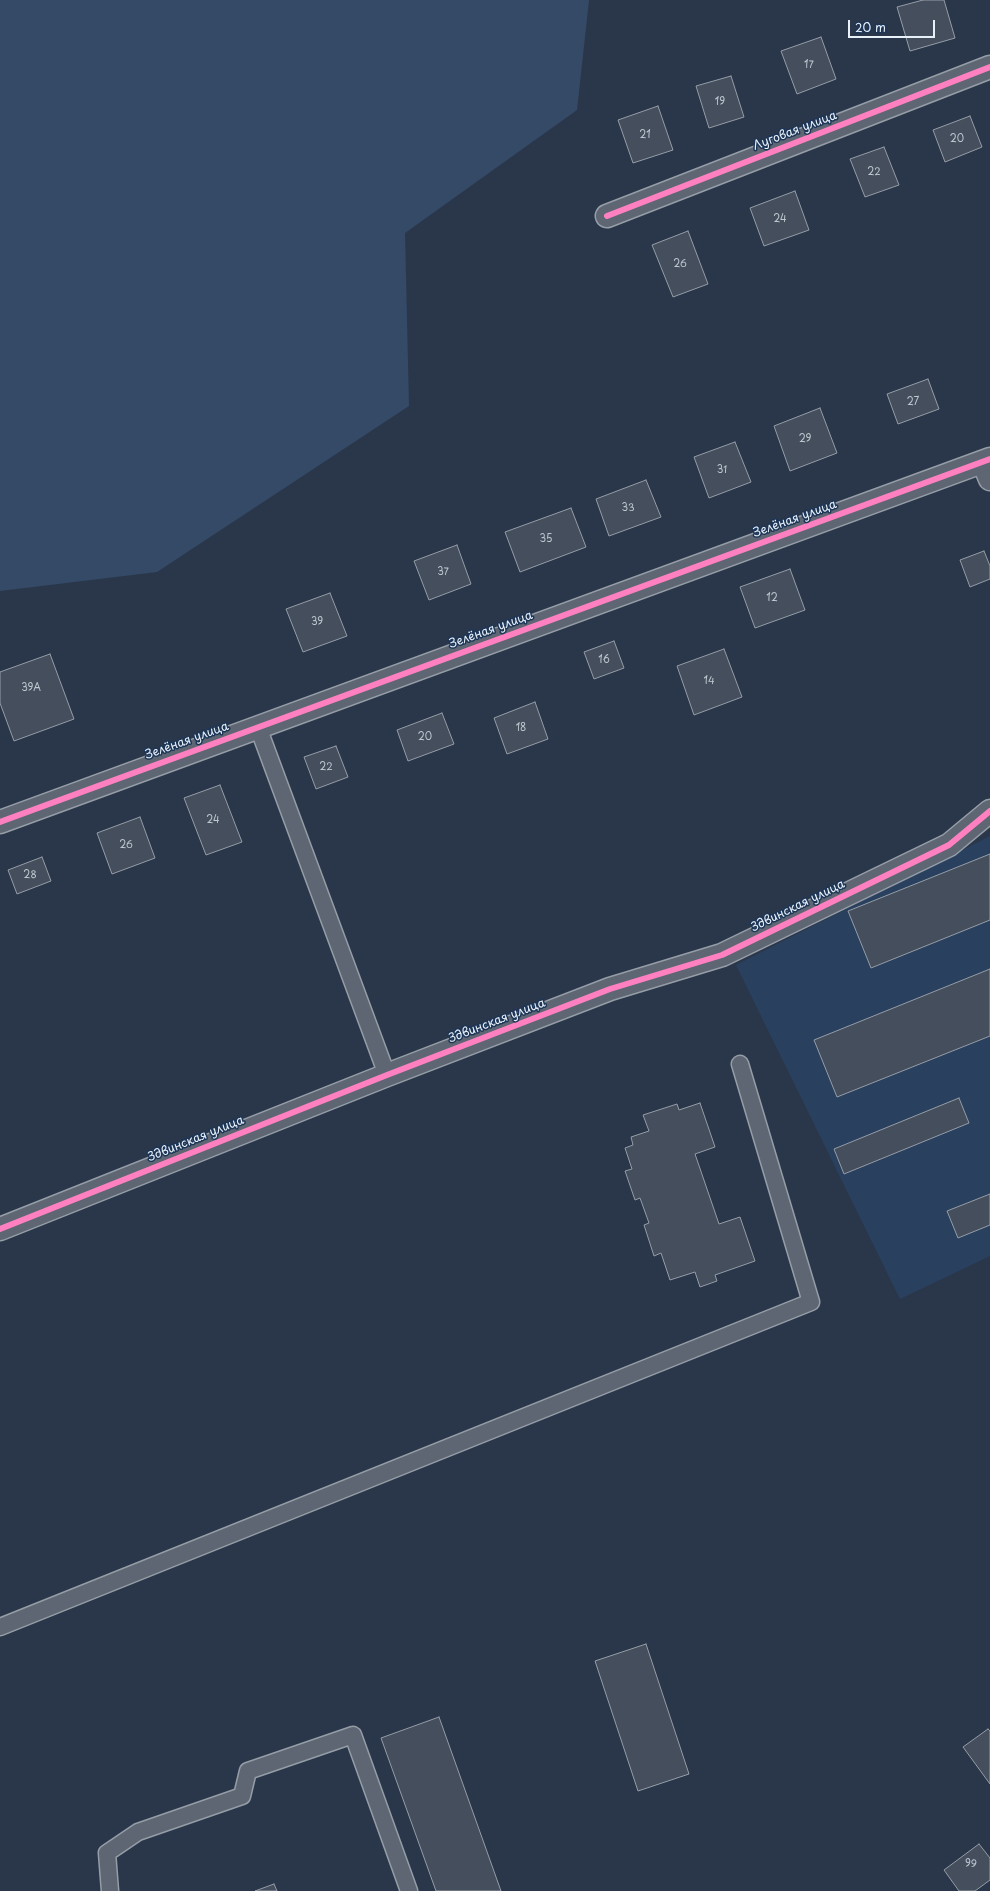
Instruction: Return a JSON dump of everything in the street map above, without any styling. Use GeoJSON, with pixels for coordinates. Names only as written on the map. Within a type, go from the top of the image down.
{"type":"FeatureCollection","features":[{"type":"Feature","properties":{"kind":"street","name":"Луговая улица"},"geometry":{"type":"LineString","coordinates":[[607,216],[990,67]]}},
{"type":"Feature","properties":{"kind":"street","name":"Зелёная улица"},"geometry":{"type":"LineString","coordinates":[[0,822],[258,727],[988,466]]}},
{"type":"Feature","properties":{"kind":"street","name":"Здвинская улица"},"geometry":{"type":"LineString","coordinates":[[0,1229],[387,1075],[610,989],[722,955],[949,845],[990,812]]}},
{"type":"Feature","properties":{"kind":"lane"},"geometry":{"type":"LineString","coordinates":[[258,727],[387,1075]]}},
{"type":"Feature","properties":{"kind":"lane"},"geometry":{"type":"LineString","coordinates":[[0,1627],[811,1302],[740,1064]]}},
{"type":"Feature","properties":{"kind":"lane"},"geometry":{"type":"LineString","coordinates":[[110,1891],[108,1853],[138,1832],[242,1796],[248,1771],[353,1735],[409,1891]]}},
{"type":"Feature","properties":{"kind":"shaded area"},"geometry":{"type":"Polygon","coordinates":[[[0,0],[589,0],[577,110],[405,233],[409,406],[157,572],[0,591],[0,0]]]}},
{"type":"Feature","properties":{"kind":"shaded area"},"geometry":{"type":"Polygon","coordinates":[[[990,836],[990,1256],[900,1299],[736,965],[990,836]]]}},
{"type":"Feature","properties":{"kind":"building"},"geometry":{"type":"Polygon","coordinates":[[[923,0],[944,0],[955,38],[910,51],[897,7],[923,0]]]}},
{"type":"Feature","properties":{"kind":"building"},"geometry":{"type":"Polygon","coordinates":[[[821,37],[836,79],[797,94],[781,51],[821,37]]]}},
{"type":"Feature","properties":{"kind":"building"},"geometry":{"type":"Polygon","coordinates":[[[731,76],[744,117],[709,128],[696,86],[731,76]]]}},
{"type":"Feature","properties":{"kind":"building"},"geometry":{"type":"Polygon","coordinates":[[[658,106],[673,150],[633,163],[618,120],[658,106]]]}},
{"type":"Feature","properties":{"kind":"building"},"geometry":{"type":"Polygon","coordinates":[[[970,116],[982,147],[945,162],[933,130],[970,116]]]}},
{"type":"Feature","properties":{"kind":"building"},"geometry":{"type":"Polygon","coordinates":[[[884,147],[899,185],[865,197],[850,159],[884,147]]]}},
{"type":"Feature","properties":{"kind":"building"},"geometry":{"type":"Polygon","coordinates":[[[795,191],[809,230],[764,246],[750,208],[795,191]]]}},
{"type":"Feature","properties":{"kind":"building"},"geometry":{"type":"Polygon","coordinates":[[[688,231],[708,284],[673,297],[652,245],[688,231]]]}},
{"type":"Feature","properties":{"kind":"building"},"geometry":{"type":"Polygon","coordinates":[[[928,379],[939,409],[898,424],[887,394],[928,379]]]}},
{"type":"Feature","properties":{"kind":"building"},"geometry":{"type":"Polygon","coordinates":[[[820,408],[837,453],[790,471],[774,426],[820,408]]]}},
{"type":"Feature","properties":{"kind":"building"},"geometry":{"type":"Polygon","coordinates":[[[735,442],[751,482],[709,498],[694,457],[735,442]]]}},
{"type":"Feature","properties":{"kind":"building"},"geometry":{"type":"Polygon","coordinates":[[[646,480],[661,517],[609,536],[596,499],[646,480]]]}},
{"type":"Feature","properties":{"kind":"building"},"geometry":{"type":"Polygon","coordinates":[[[571,508],[586,547],[520,572],[505,532],[571,508]]]}},
{"type":"Feature","properties":{"kind":"building"},"geometry":{"type":"Polygon","coordinates":[[[457,545],[471,584],[429,600],[414,561],[457,545]]]}},
{"type":"Feature","properties":{"kind":"building"},"geometry":{"type":"Polygon","coordinates":[[[984,551],[990,566],[990,579],[970,587],[960,560],[984,551]]]}},
{"type":"Feature","properties":{"kind":"building"},"geometry":{"type":"Polygon","coordinates":[[[790,569],[805,610],[755,628],[740,587],[790,569]]]}},
{"type":"Feature","properties":{"kind":"building"},"geometry":{"type":"Polygon","coordinates":[[[330,593],[347,636],[303,652],[286,609],[330,593]]]}},
{"type":"Feature","properties":{"kind":"building"},"geometry":{"type":"Polygon","coordinates":[[[614,641],[624,668],[594,679],[584,652],[614,641]]]}},
{"type":"Feature","properties":{"kind":"building"},"geometry":{"type":"Polygon","coordinates":[[[724,649],[742,697],[694,715],[677,666],[724,649]]]}},
{"type":"Feature","properties":{"kind":"building"},"geometry":{"type":"Polygon","coordinates":[[[50,654],[74,719],[14,741],[0,703],[0,672],[50,654]]]}},
{"type":"Feature","properties":{"kind":"building"},"geometry":{"type":"Polygon","coordinates":[[[535,702],[548,739],[507,754],[494,718],[535,702]]]}},
{"type":"Feature","properties":{"kind":"building"},"geometry":{"type":"Polygon","coordinates":[[[442,713],[454,744],[408,761],[397,730],[442,713]]]}},
{"type":"Feature","properties":{"kind":"building"},"geometry":{"type":"Polygon","coordinates":[[[336,746],[348,777],[316,789],[304,757],[336,746]]]}},
{"type":"Feature","properties":{"kind":"building"},"geometry":{"type":"Polygon","coordinates":[[[220,785],[242,842],[206,855],[184,798],[220,785]]]}},
{"type":"Feature","properties":{"kind":"building"},"geometry":{"type":"Polygon","coordinates":[[[140,817],[155,858],[112,874],[97,833],[140,817]]]}},
{"type":"Feature","properties":{"kind":"building"},"geometry":{"type":"Polygon","coordinates":[[[990,854],[990,920],[871,968],[848,911],[990,854]]]}},
{"type":"Feature","properties":{"kind":"building"},"geometry":{"type":"Polygon","coordinates":[[[42,857],[51,881],[17,894],[8,870],[42,857]]]}},
{"type":"Feature","properties":{"kind":"building"},"geometry":{"type":"Polygon","coordinates":[[[990,969],[990,1036],[837,1097],[814,1040],[990,969]]]}},
{"type":"Feature","properties":{"kind":"building"},"geometry":{"type":"Polygon","coordinates":[[[959,1098],[969,1123],[844,1174],[834,1149],[959,1098]]]}},
{"type":"Feature","properties":{"kind":"building"},"geometry":{"type":"Polygon","coordinates":[[[700,1103],[715,1147],[695,1154],[719,1224],[740,1217],[755,1261],[715,1275],[717,1281],[700,1287],[695,1272],[670,1280],[661,1253],[654,1256],[644,1225],[649,1223],[640,1198],[635,1200],[625,1171],[632,1169],[625,1148],[633,1145],[631,1137],[649,1131],[643,1115],[677,1104],[679,1110],[700,1103]]]}},
{"type":"Feature","properties":{"kind":"building"},"geometry":{"type":"Polygon","coordinates":[[[990,1194],[990,1225],[958,1238],[947,1211],[990,1194]]]}},
{"type":"Feature","properties":{"kind":"building"},"geometry":{"type":"Polygon","coordinates":[[[646,1644],[689,1774],[638,1791],[595,1661],[646,1644]]]}},
{"type":"Feature","properties":{"kind":"building"},"geometry":{"type":"Polygon","coordinates":[[[439,1717],[501,1891],[436,1891],[381,1738],[439,1717]]]}},
{"type":"Feature","properties":{"kind":"building"},"geometry":{"type":"Polygon","coordinates":[[[988,1729],[990,1731],[990,1784],[963,1747],[988,1729]]]}},
{"type":"Feature","properties":{"kind":"building"},"geometry":{"type":"Polygon","coordinates":[[[979,1844],[990,1858],[990,1880],[975,1891],[959,1891],[944,1870],[979,1844]]]}},
{"type":"Feature","properties":{"kind":"building"},"geometry":{"type":"Polygon","coordinates":[[[274,1884],[277,1891],[255,1891],[274,1884]]]}},
{"type":"Feature","properties":{"kind":"cycle path"},"geometry":{"type":"LineString","coordinates":[[607,216],[990,67]]}},
{"type":"Feature","properties":{"kind":"cycle path"},"geometry":{"type":"LineString","coordinates":[[0,822],[990,459]]}},
{"type":"Feature","properties":{"kind":"cycle path"},"geometry":{"type":"LineString","coordinates":[[0,1229],[387,1075],[610,989],[722,955],[949,845],[990,811]]}}]}
